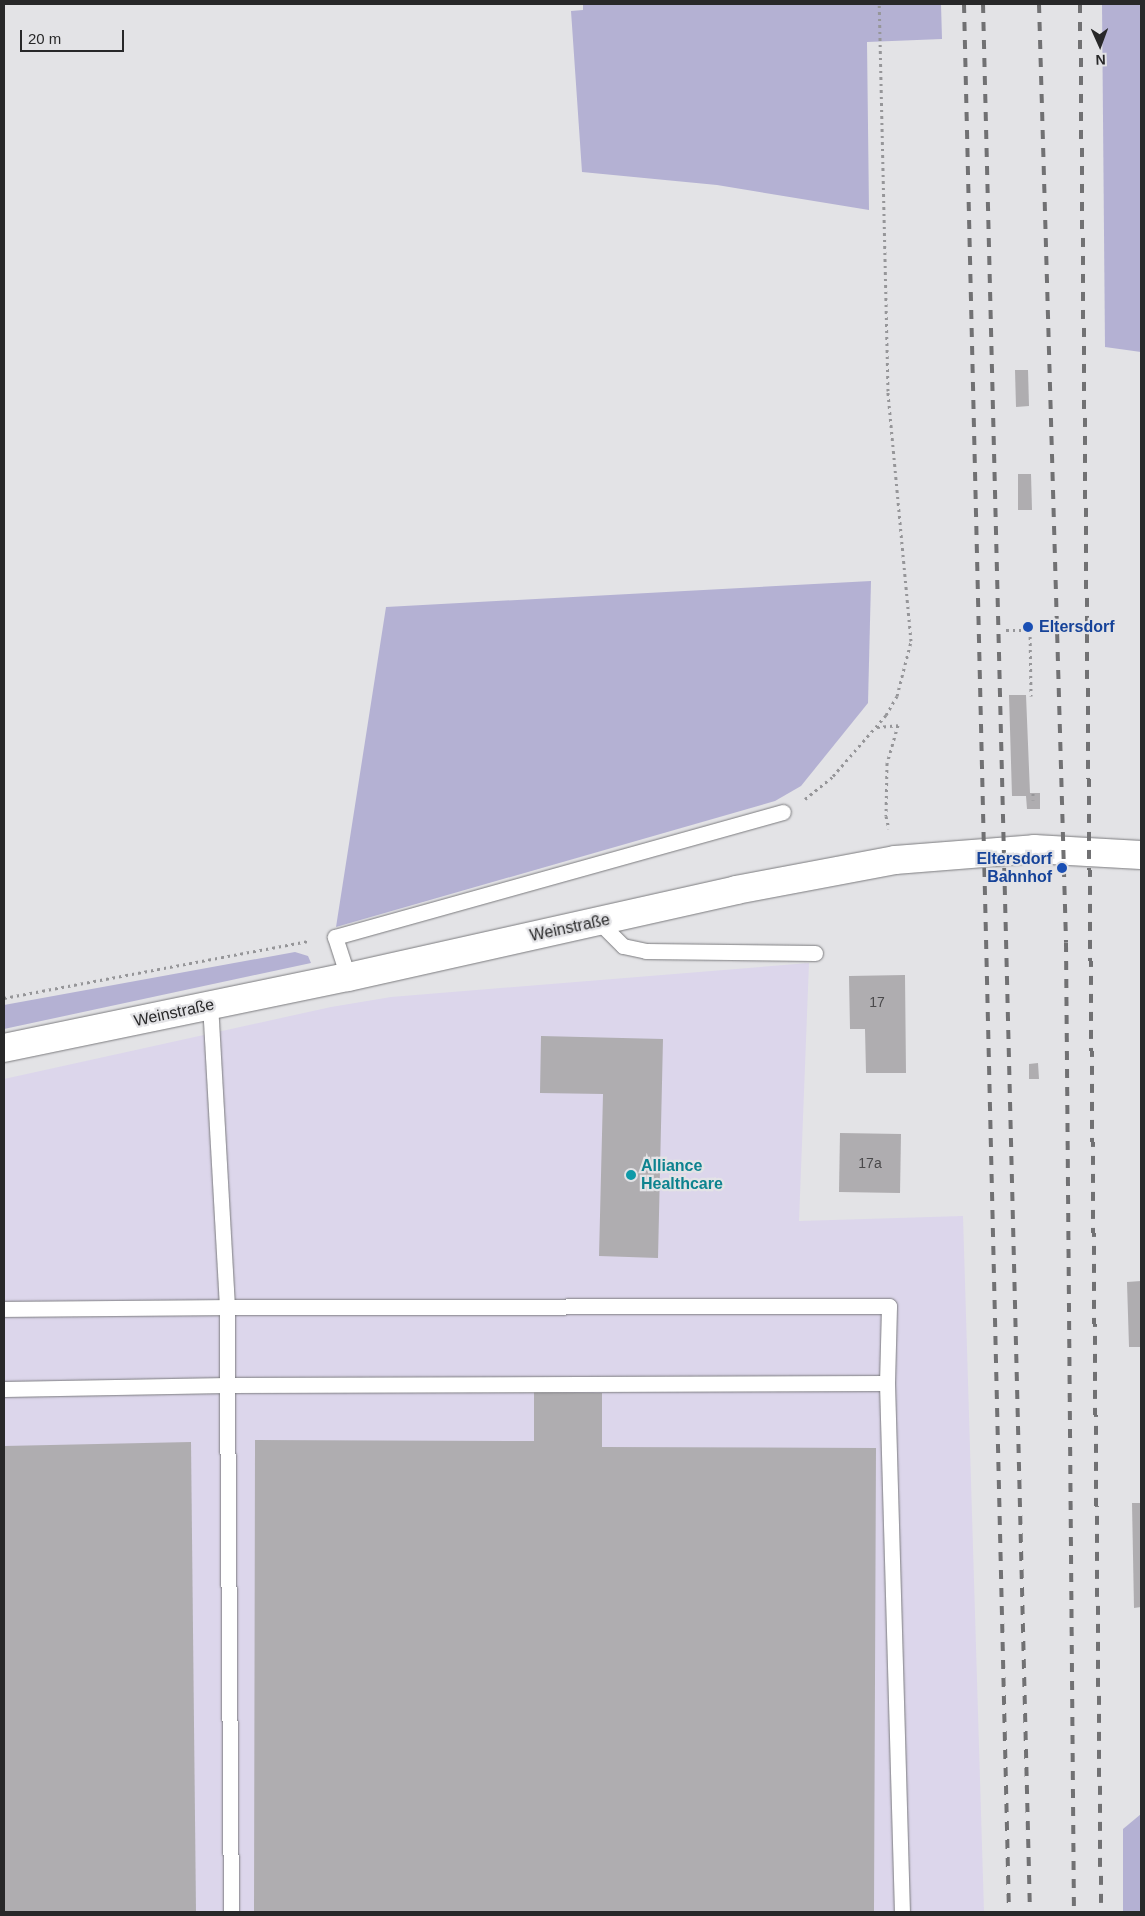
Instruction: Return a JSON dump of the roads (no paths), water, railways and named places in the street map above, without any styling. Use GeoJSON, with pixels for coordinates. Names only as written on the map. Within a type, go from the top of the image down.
{"type":"FeatureCollection","features":[{"type":"Feature","properties":{"kind":"main road","name":"Weinstraße"},"geometry":{"type":"LineString","coordinates":[[4,1048],[348,977],[736,890],[895,860],[1034,849],[1141,855]]}},
{"type":"Feature","properties":{"kind":"lane"},"geometry":{"type":"LineString","coordinates":[[348,977],[335,937],[783,812]]}},
{"type":"Feature","properties":{"kind":"lane"},"geometry":{"type":"LineString","coordinates":[[599,922],[623,946],[646,952],[815,952]]}},
{"type":"Feature","properties":{"kind":"lane"},"geometry":{"type":"LineString","coordinates":[[210,1005],[227,1307],[231,1912]]}},
{"type":"Feature","properties":{"kind":"lane"},"geometry":{"type":"LineString","coordinates":[[4,1309],[889,1306],[887,1383],[902,1912]]}},
{"type":"Feature","properties":{"kind":"lane"},"geometry":{"type":"LineString","coordinates":[[4,1388],[227,1385],[887,1383]]}},
{"type":"Feature","properties":{"kind":"railway"},"geometry":{"type":"LineString","coordinates":[[964,4],[1009,1912]]}},
{"type":"Feature","properties":{"kind":"railway"},"geometry":{"type":"LineString","coordinates":[[983,4],[1030,1912]]}},
{"type":"Feature","properties":{"kind":"railway"},"geometry":{"type":"LineString","coordinates":[[1039,4],[1066,943],[1074,1912]]}},
{"type":"Feature","properties":{"kind":"railway"},"geometry":{"type":"LineString","coordinates":[[1080,4],[1101,1912]]}},
{"type":"Feature","properties":{"kind":"place","name":"Eltersdorf"},"geometry":{"type":"Point","coordinates":[1028,627]}},
{"type":"Feature","properties":{"kind":"place","name":"Eltersdorf Bahnhof"},"geometry":{"type":"Point","coordinates":[1062,868]}},
{"type":"Feature","properties":{"kind":"place","name":"Alliance Healthcare"},"geometry":{"type":"Point","coordinates":[631,1175]}}]}
